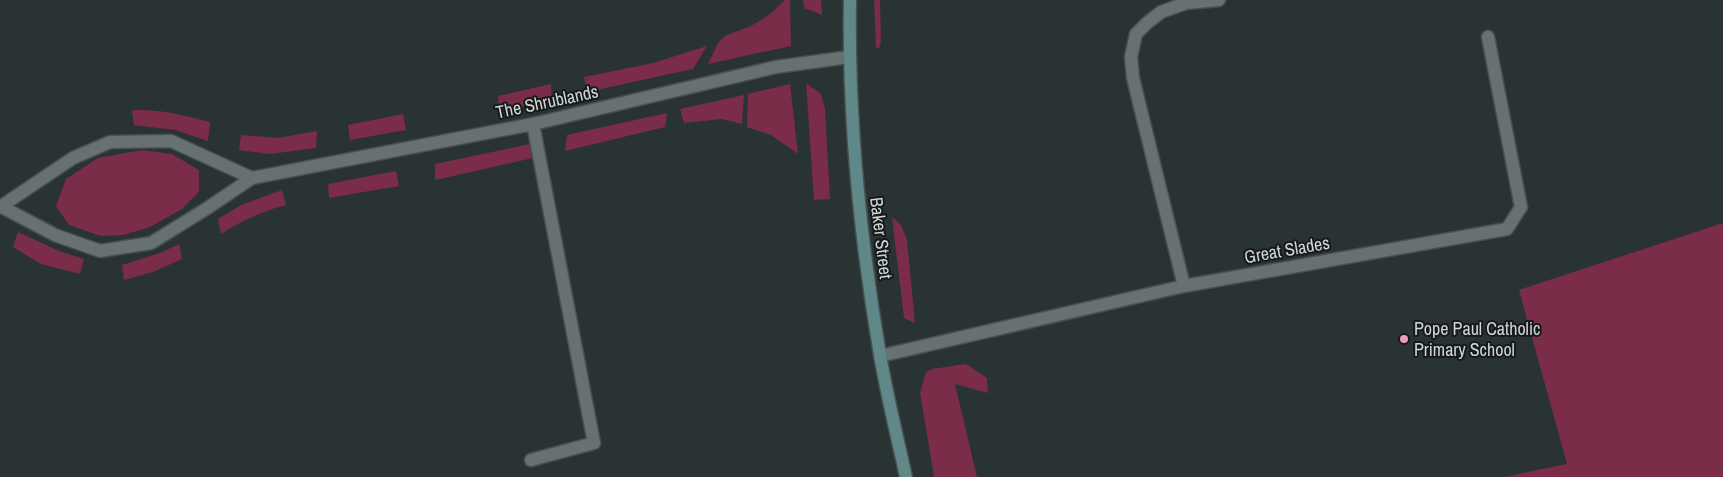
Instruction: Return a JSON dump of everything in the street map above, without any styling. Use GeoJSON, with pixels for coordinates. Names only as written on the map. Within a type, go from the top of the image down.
{"type":"FeatureCollection","features":[{"type":"Feature","properties":{"kind":"street","name":"Baker Street"},"geometry":{"type":"LineString","coordinates":[[850,0],[849,57],[862,237],[880,356],[906,477]]}},
{"type":"Feature","properties":{"kind":"street"},"geometry":{"type":"LineString","coordinates":[[1184,286],[1133,78],[1131,57],[1136,34],[1161,12],[1186,3],[1220,0]]}},
{"type":"Feature","properties":{"kind":"street","name":"Great Slades"},"geometry":{"type":"LineString","coordinates":[[880,356],[1184,286],[1507,229],[1522,207],[1488,37]]}},
{"type":"Feature","properties":{"kind":"street","name":"The Shrublands"},"geometry":{"type":"LineString","coordinates":[[252,178],[171,141],[110,142],[73,158],[1,207],[55,235],[100,251],[151,243],[252,178],[533,124],[776,67],[849,57]]}},
{"type":"Feature","properties":{"kind":"street"},"geometry":{"type":"LineString","coordinates":[[531,460],[594,443],[533,124]]}},
{"type":"Feature","properties":{"kind":"shaded area"},"geometry":{"type":"Polygon","coordinates":[[[785,0],[790,0],[791,46],[708,64],[718,43],[725,36],[751,26],[769,15],[785,0]]]}},
{"type":"Feature","properties":{"kind":"shaded area"},"geometry":{"type":"Polygon","coordinates":[[[803,0],[821,0],[822,15],[804,8],[803,0]]]}},
{"type":"Feature","properties":{"kind":"shaded area"},"geometry":{"type":"Polygon","coordinates":[[[874,0],[880,0],[881,41],[879,48],[876,49],[874,0]]]}},
{"type":"Feature","properties":{"kind":"shaded area"},"geometry":{"type":"Polygon","coordinates":[[[707,46],[693,69],[587,92],[584,77],[653,63],[707,46]]]}},
{"type":"Feature","properties":{"kind":"shaded area"},"geometry":{"type":"Polygon","coordinates":[[[806,83],[821,94],[825,109],[830,199],[814,200],[806,83]]]}},
{"type":"Feature","properties":{"kind":"shaded area"},"geometry":{"type":"Polygon","coordinates":[[[551,84],[552,101],[499,111],[498,96],[551,84]]]}},
{"type":"Feature","properties":{"kind":"shaded area"},"geometry":{"type":"Polygon","coordinates":[[[790,84],[798,154],[771,135],[747,127],[748,94],[790,84]]]}},
{"type":"Feature","properties":{"kind":"shaded area"},"geometry":{"type":"Polygon","coordinates":[[[744,95],[742,124],[722,119],[684,123],[680,109],[744,95]]]}},
{"type":"Feature","properties":{"kind":"shaded area"},"geometry":{"type":"Polygon","coordinates":[[[132,110],[162,112],[210,122],[208,141],[175,130],[134,125],[132,110]]]}},
{"type":"Feature","properties":{"kind":"shaded area"},"geometry":{"type":"Polygon","coordinates":[[[667,113],[665,127],[565,151],[567,135],[667,113]]]}},
{"type":"Feature","properties":{"kind":"shaded area"},"geometry":{"type":"Polygon","coordinates":[[[403,114],[406,130],[350,140],[348,125],[403,114]]]}},
{"type":"Feature","properties":{"kind":"shaded area"},"geometry":{"type":"Polygon","coordinates":[[[317,131],[316,148],[270,154],[239,150],[241,135],[278,138],[317,131]]]}},
{"type":"Feature","properties":{"kind":"shaded area"},"geometry":{"type":"Polygon","coordinates":[[[530,144],[533,158],[435,180],[435,164],[530,144]]]}},
{"type":"Feature","properties":{"kind":"shaded area"},"geometry":{"type":"Polygon","coordinates":[[[142,150],[172,154],[199,170],[199,192],[182,209],[150,227],[124,235],[101,236],[69,225],[56,206],[66,179],[98,158],[142,150]]]}},
{"type":"Feature","properties":{"kind":"shaded area"},"geometry":{"type":"Polygon","coordinates":[[[396,171],[399,186],[329,198],[328,184],[396,171]]]}},
{"type":"Feature","properties":{"kind":"shaded area"},"geometry":{"type":"Polygon","coordinates":[[[282,190],[286,205],[252,217],[221,234],[218,219],[241,205],[282,190]]]}},
{"type":"Feature","properties":{"kind":"shaded area"},"geometry":{"type":"Polygon","coordinates":[[[892,217],[901,225],[907,240],[915,323],[904,318],[892,217]]]}},
{"type":"Feature","properties":{"kind":"shaded area"},"geometry":{"type":"Polygon","coordinates":[[[1723,223],[1723,477],[1504,477],[1567,464],[1519,290],[1723,223]]]}},
{"type":"Feature","properties":{"kind":"shaded area"},"geometry":{"type":"Polygon","coordinates":[[[18,232],[59,251],[84,259],[80,274],[41,264],[13,247],[18,232]]]}},
{"type":"Feature","properties":{"kind":"shaded area"},"geometry":{"type":"Polygon","coordinates":[[[179,244],[182,259],[153,272],[124,280],[122,265],[160,253],[179,244]]]}},
{"type":"Feature","properties":{"kind":"shaded area"},"geometry":{"type":"Polygon","coordinates":[[[966,364],[987,378],[988,393],[955,384],[977,477],[934,477],[920,393],[926,372],[932,369],[966,364]]]}},
{"type":"Feature","properties":{"kind":"place","name":"Pope Paul Catholic Primary School"},"geometry":{"type":"Point","coordinates":[1404,339]}}]}
